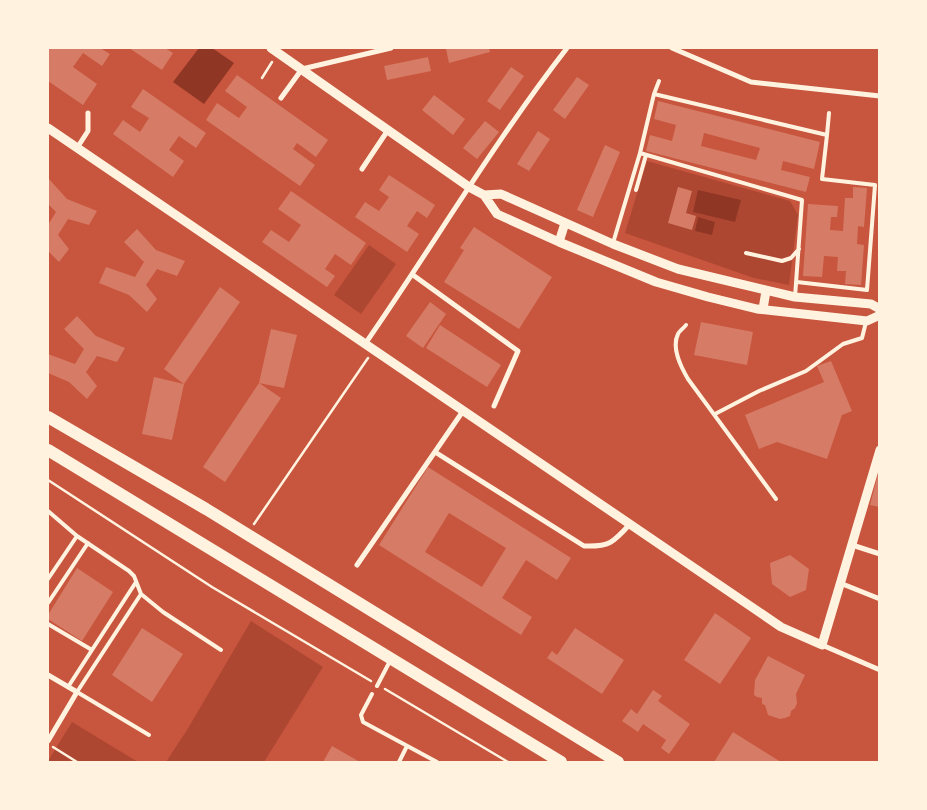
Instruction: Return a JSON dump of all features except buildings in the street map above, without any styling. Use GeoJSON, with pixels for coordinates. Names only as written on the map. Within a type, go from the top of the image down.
{"type":"FeatureCollection","features":[{"type":"Feature","properties":{"kind":"main road"},"geometry":{"type":"LineString","coordinates":[[48,417],[206,508],[618,762]]}},
{"type":"Feature","properties":{"kind":"main road"},"geometry":{"type":"LineString","coordinates":[[48,450],[561,762]]}},
{"type":"Feature","properties":{"kind":"street"},"geometry":{"type":"LineString","coordinates":[[281,98],[302,69],[391,48]]}},
{"type":"Feature","properties":{"kind":"street"},"geometry":{"type":"LineString","coordinates":[[365,344],[413,275],[531,94],[567,48]]}},
{"type":"Feature","properties":{"kind":"street"},"geometry":{"type":"LineString","coordinates":[[672,48],[752,82],[880,96]]}},
{"type":"Feature","properties":{"kind":"street"},"geometry":{"type":"LineString","coordinates":[[275,50],[469,187],[484,195],[497,214],[560,242],[656,282],[708,297],[763,309],[867,321],[880,314]]}},
{"type":"Feature","properties":{"kind":"street"},"geometry":{"type":"LineString","coordinates":[[78,148],[88,131],[88,113]]}},
{"type":"Feature","properties":{"kind":"street"},"geometry":{"type":"LineString","coordinates":[[48,128],[788,631],[880,670]]}},
{"type":"Feature","properties":{"kind":"street"},"geometry":{"type":"LineString","coordinates":[[362,169],[388,130]]}},
{"type":"Feature","properties":{"kind":"street"},"geometry":{"type":"LineString","coordinates":[[484,195],[501,194],[613,244],[678,269],[795,297],[871,304],[880,309]]}},
{"type":"Feature","properties":{"kind":"street"},"geometry":{"type":"LineString","coordinates":[[560,242],[565,223]]}},
{"type":"Feature","properties":{"kind":"street"},"geometry":{"type":"LineString","coordinates":[[413,275],[518,351],[494,406]]}},
{"type":"Feature","properties":{"kind":"street"},"geometry":{"type":"LineString","coordinates":[[763,309],[766,291]]}},
{"type":"Feature","properties":{"kind":"street"},"geometry":{"type":"LineString","coordinates":[[357,565],[463,411]]}},
{"type":"Feature","properties":{"kind":"street"},"geometry":{"type":"LineString","coordinates":[[822,645],[878,462],[880,450]]}},
{"type":"Feature","properties":{"kind":"street"},"geometry":{"type":"LineString","coordinates":[[435,452],[584,546],[601,547],[617,539],[630,524]]}},
{"type":"Feature","properties":{"kind":"street"},"geometry":{"type":"LineString","coordinates":[[852,545],[880,554]]}},
{"type":"Feature","properties":{"kind":"street"},"geometry":{"type":"LineString","coordinates":[[840,583],[880,599]]}},
{"type":"Feature","properties":{"kind":"street"},"geometry":{"type":"LineString","coordinates":[[48,675],[77,692],[48,742]]}},
{"type":"Feature","properties":{"kind":"lane"},"geometry":{"type":"LineString","coordinates":[[613,244],[659,81]]}},
{"type":"Feature","properties":{"kind":"lane"},"geometry":{"type":"LineString","coordinates":[[654,94],[827,135]]}},
{"type":"Feature","properties":{"kind":"lane"},"geometry":{"type":"LineString","coordinates":[[796,282],[867,290],[877,185],[822,178],[829,113]]}},
{"type":"Feature","properties":{"kind":"lane"},"geometry":{"type":"LineString","coordinates":[[640,153],[802,200],[795,297]]}},
{"type":"Feature","properties":{"kind":"lane"},"geometry":{"type":"LineString","coordinates":[[636,190],[646,155]]}},
{"type":"Feature","properties":{"kind":"lane"},"geometry":{"type":"LineString","coordinates":[[746,252],[782,261],[790,258],[799,249]]}},
{"type":"Feature","properties":{"kind":"lane"},"geometry":{"type":"LineString","coordinates":[[715,414],[759,391],[806,371],[843,344],[862,338],[867,321]]}},
{"type":"Feature","properties":{"kind":"lane"},"geometry":{"type":"LineString","coordinates":[[686,325],[677,335],[676,351],[680,365],[688,379],[776,499]]}},
{"type":"Feature","properties":{"kind":"lane"},"geometry":{"type":"LineString","coordinates":[[48,511],[77,536],[129,571],[141,594],[163,612],[222,650]]}},
{"type":"Feature","properties":{"kind":"lane"},"geometry":{"type":"LineString","coordinates":[[48,579],[77,536]]}},
{"type":"Feature","properties":{"kind":"lane"},"geometry":{"type":"LineString","coordinates":[[48,603],[88,543]]}},
{"type":"Feature","properties":{"kind":"lane"},"geometry":{"type":"LineString","coordinates":[[68,687],[136,582]]}},
{"type":"Feature","properties":{"kind":"lane"},"geometry":{"type":"LineString","coordinates":[[141,594],[77,692],[149,735]]}},
{"type":"Feature","properties":{"kind":"lane"},"geometry":{"type":"LineString","coordinates":[[48,624],[92,650]]}},
{"type":"Feature","properties":{"kind":"lane"},"geometry":{"type":"LineString","coordinates":[[377,685],[391,659]]}},
{"type":"Feature","properties":{"kind":"lane"},"geometry":{"type":"LineString","coordinates":[[372,694],[361,714],[363,722],[437,762]]}},
{"type":"Feature","properties":{"kind":"lane"},"geometry":{"type":"LineString","coordinates":[[399,762],[407,746]]}},
{"type":"Feature","properties":{"kind":"path"},"geometry":{"type":"LineString","coordinates":[[262,78],[275,50]]}},
{"type":"Feature","properties":{"kind":"path"},"geometry":{"type":"LineString","coordinates":[[254,525],[374,350]]}},
{"type":"Feature","properties":{"kind":"path"},"geometry":{"type":"LineString","coordinates":[[48,480],[212,587],[508,762]]}},
{"type":"Feature","properties":{"kind":"path"},"geometry":{"type":"LineString","coordinates":[[48,742],[77,762]]}},
{"type":"Feature","properties":{"kind":"shaded area"},"geometry":{"type":"Polygon","coordinates":[[[199,48],[212,48],[234,63],[204,104],[173,82],[199,48]]]}},
{"type":"Feature","properties":{"kind":"shaded area"},"geometry":{"type":"Polygon","coordinates":[[[647,161],[790,201],[798,215],[789,285],[754,278],[625,233],[647,161]]]}},
{"type":"Feature","properties":{"kind":"shaded area"},"geometry":{"type":"Polygon","coordinates":[[[698,190],[741,200],[735,222],[693,212],[698,190]]]}},
{"type":"Feature","properties":{"kind":"shaded area"},"geometry":{"type":"Polygon","coordinates":[[[698,217],[715,222],[712,235],[695,231],[698,217]]]}},
{"type":"Feature","properties":{"kind":"shaded area"},"geometry":{"type":"Polygon","coordinates":[[[369,245],[396,264],[361,314],[334,295],[369,245]]]}},
{"type":"Feature","properties":{"kind":"shaded area"},"geometry":{"type":"Polygon","coordinates":[[[251,621],[323,667],[264,762],[166,762],[187,730],[251,621]]]}},
{"type":"Feature","properties":{"kind":"shaded area"},"geometry":{"type":"Polygon","coordinates":[[[72,722],[138,762],[48,761],[72,722]]]}}]}
